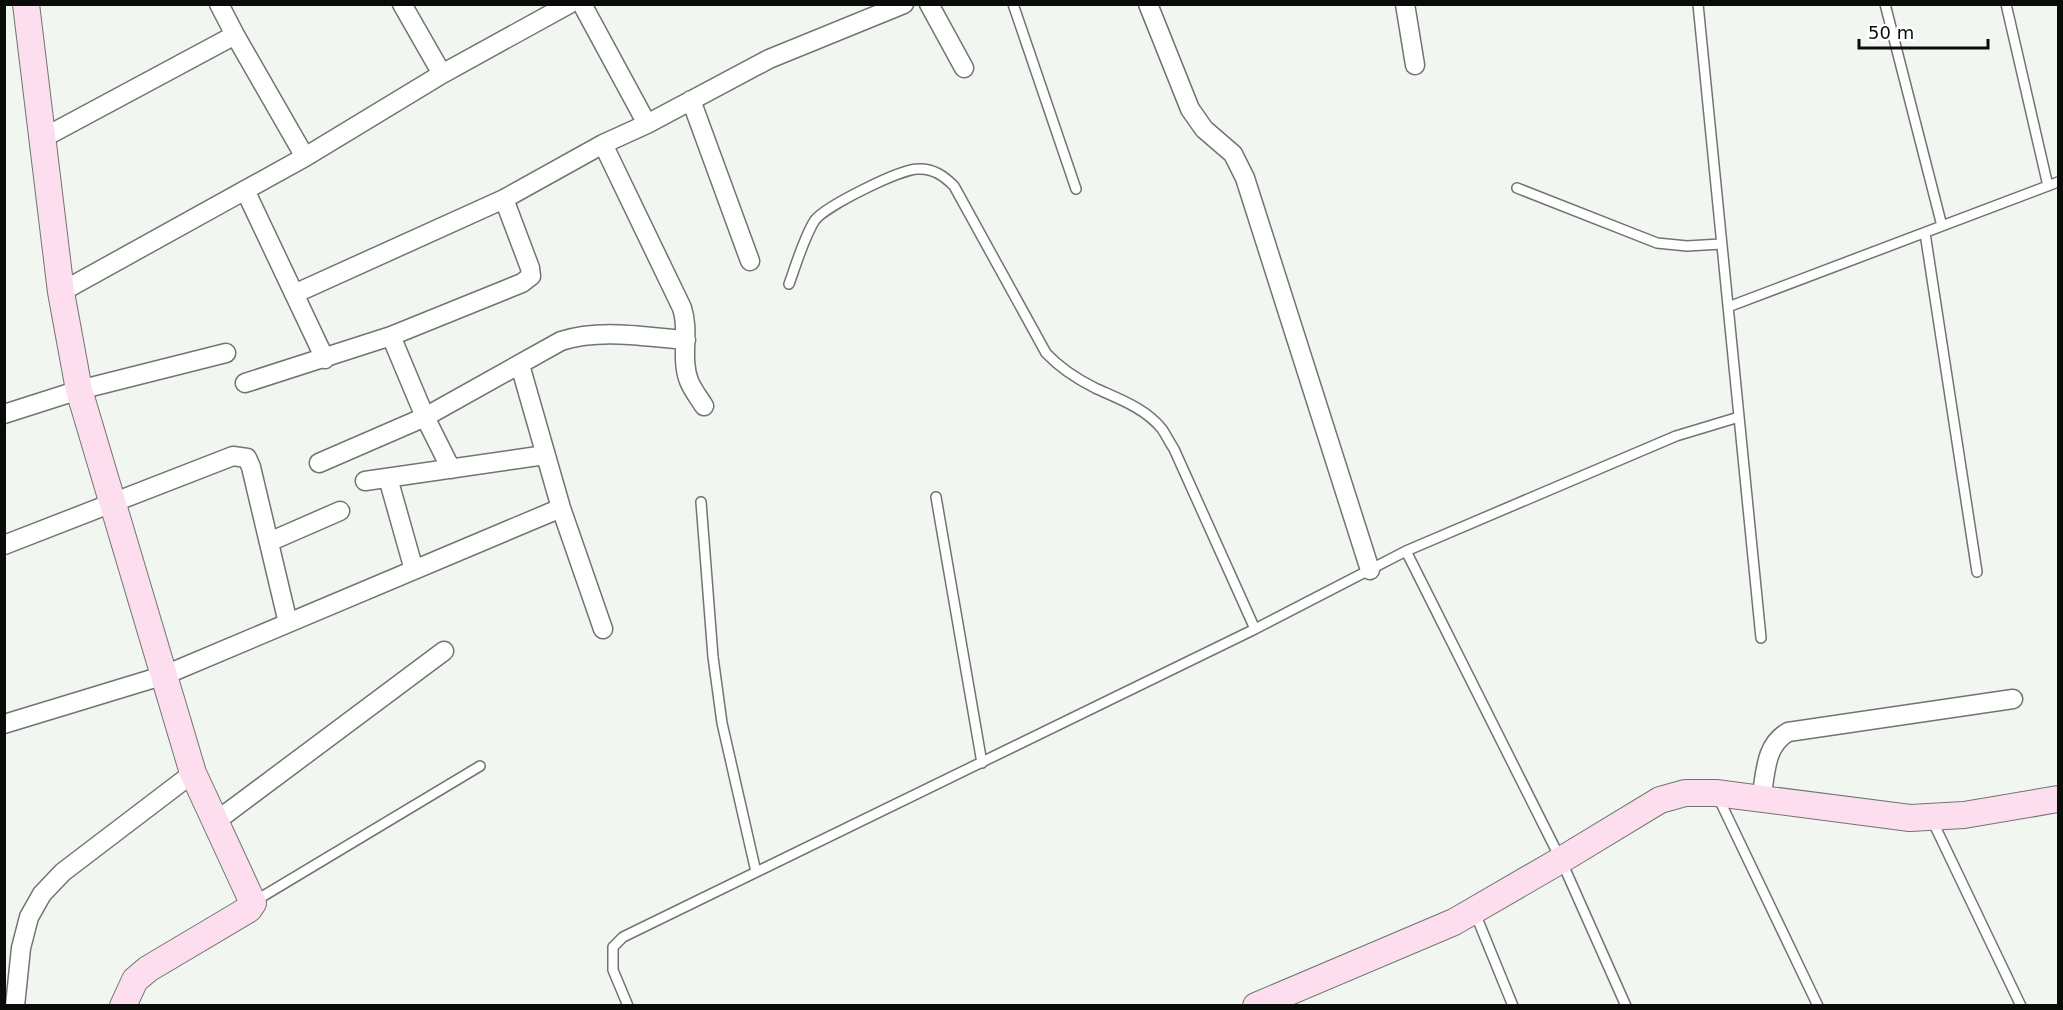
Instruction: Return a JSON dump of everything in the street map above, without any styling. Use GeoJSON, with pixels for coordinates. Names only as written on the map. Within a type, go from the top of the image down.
{"type":"FeatureCollection","features":[{"type":"Feature","properties":{"kind":"street"},"geometry":{"type":"LineString","coordinates":[[26,4],[61,292],[79,390],[111,504],[165,675],[181,738],[193,773],[253,903],[249,909],[148,969],[135,980],[123,1005]]}},
{"type":"Feature","properties":{"kind":"street"},"geometry":{"type":"LineString","coordinates":[[219,4],[305,157]]}},
{"type":"Feature","properties":{"kind":"street"},"geometry":{"type":"LineString","coordinates":[[402,4],[442,74]]}},
{"type":"Feature","properties":{"kind":"street"},"geometry":{"type":"LineString","coordinates":[[61,292],[305,157],[442,74],[569,4]]}},
{"type":"Feature","properties":{"kind":"street"},"geometry":{"type":"LineString","coordinates":[[582,4],[647,124]]}},
{"type":"Feature","properties":{"kind":"street"},"geometry":{"type":"LineString","coordinates":[[294,294],[504,199],[603,144],[647,124],[796,47],[904,4]]}},
{"type":"Feature","properties":{"kind":"street"},"geometry":{"type":"LineString","coordinates":[[929,4],[964,68]]}},
{"type":"Feature","properties":{"kind":"street"},"geometry":{"type":"LineString","coordinates":[[1148,4],[1190,109],[1204,129],[1233,154],[1245,178],[1370,570]]}},
{"type":"Feature","properties":{"kind":"street"},"geometry":{"type":"LineString","coordinates":[[1405,4],[1415,65]]}},
{"type":"Feature","properties":{"kind":"street"},"geometry":{"type":"LineString","coordinates":[[43,138],[235,35]]}},
{"type":"Feature","properties":{"kind":"street"},"geometry":{"type":"LineString","coordinates":[[691,100],[750,261]]}},
{"type":"Feature","properties":{"kind":"street"},"geometry":{"type":"LineString","coordinates":[[603,144],[682,308],[685,317],[686,363],[689,380],[704,406]]}},
{"type":"Feature","properties":{"kind":"street"},"geometry":{"type":"LineString","coordinates":[[245,190],[325,359]]}},
{"type":"Feature","properties":{"kind":"street"},"geometry":{"type":"LineString","coordinates":[[245,383],[391,336],[522,283],[531,276],[530,268],[504,199]]}},
{"type":"Feature","properties":{"kind":"street"},"geometry":{"type":"LineString","coordinates":[[320,463],[425,417],[561,342],[590,334],[686,340]]}},
{"type":"Feature","properties":{"kind":"street"},"geometry":{"type":"LineString","coordinates":[[391,336],[425,417],[451,469]]}},
{"type":"Feature","properties":{"kind":"street"},"geometry":{"type":"LineString","coordinates":[[4,414],[79,390],[226,353]]}},
{"type":"Feature","properties":{"kind":"street"},"geometry":{"type":"LineString","coordinates":[[519,365],[561,508],[603,629]]}},
{"type":"Feature","properties":{"kind":"street"},"geometry":{"type":"LineString","coordinates":[[365,481],[545,455]]}},
{"type":"Feature","properties":{"kind":"street"},"geometry":{"type":"LineString","coordinates":[[4,545],[233,456],[241,456],[247,458],[251,467],[288,623]]}},
{"type":"Feature","properties":{"kind":"street"},"geometry":{"type":"LineString","coordinates":[[388,478],[414,570]]}},
{"type":"Feature","properties":{"kind":"street"},"geometry":{"type":"LineString","coordinates":[[4,724],[165,675],[561,508]]}},
{"type":"Feature","properties":{"kind":"street"},"geometry":{"type":"LineString","coordinates":[[268,542],[340,511]]}},
{"type":"Feature","properties":{"kind":"street"},"geometry":{"type":"LineString","coordinates":[[215,822],[444,651]]}},
{"type":"Feature","properties":{"kind":"street"},"geometry":{"type":"LineString","coordinates":[[1761,799],[1773,745],[1788,732],[2013,699]]}},
{"type":"Feature","properties":{"kind":"street"},"geometry":{"type":"LineString","coordinates":[[15,1005],[21,948],[29,917],[42,894],[63,872],[193,773]]}},
{"type":"Feature","properties":{"kind":"street"},"geometry":{"type":"LineString","coordinates":[[1256,1005],[1433,931],[1474,911],[1660,800],[1685,793],[1716,793],[1910,818],[1931,818],[2058,799]]}},
{"type":"Feature","properties":{"kind":"lane"},"geometry":{"type":"LineString","coordinates":[[1013,4],[1076,189]]}},
{"type":"Feature","properties":{"kind":"lane"},"geometry":{"type":"LineString","coordinates":[[1698,4],[1761,638]]}},
{"type":"Feature","properties":{"kind":"lane"},"geometry":{"type":"LineString","coordinates":[[1885,4],[1942,226]]}},
{"type":"Feature","properties":{"kind":"lane"},"geometry":{"type":"LineString","coordinates":[[2006,4],[2048,186]]}},
{"type":"Feature","properties":{"kind":"lane"},"geometry":{"type":"LineString","coordinates":[[789,284],[814,222],[833,205],[910,170],[932,170],[946,177],[954,186],[1046,353],[1055,363],[1074,376],[1141,411],[1161,429],[1174,449],[1255,629]]}},
{"type":"Feature","properties":{"kind":"lane"},"geometry":{"type":"LineString","coordinates":[[1728,307],[2058,182]]}},
{"type":"Feature","properties":{"kind":"lane"},"geometry":{"type":"LineString","coordinates":[[1517,188],[1657,243],[1687,246],[1721,244]]}},
{"type":"Feature","properties":{"kind":"lane"},"geometry":{"type":"LineString","coordinates":[[1925,233],[1977,572]]}},
{"type":"Feature","properties":{"kind":"lane"},"geometry":{"type":"LineString","coordinates":[[628,1005],[613,970],[613,947],[624,937],[1255,629],[1406,551],[1676,436],[1739,417]]}},
{"type":"Feature","properties":{"kind":"lane"},"geometry":{"type":"LineString","coordinates":[[936,497],[982,763]]}},
{"type":"Feature","properties":{"kind":"lane"},"geometry":{"type":"LineString","coordinates":[[701,502],[722,723],[756,872]]}},
{"type":"Feature","properties":{"kind":"lane"},"geometry":{"type":"LineString","coordinates":[[1406,551],[1561,860],[1626,1005]]}},
{"type":"Feature","properties":{"kind":"lane"},"geometry":{"type":"LineString","coordinates":[[253,903],[480,766]]}},
{"type":"Feature","properties":{"kind":"lane"},"geometry":{"type":"LineString","coordinates":[[1716,793],[1818,1005]]}},
{"type":"Feature","properties":{"kind":"lane"},"geometry":{"type":"LineString","coordinates":[[1931,818],[2021,1005]]}},
{"type":"Feature","properties":{"kind":"lane"},"geometry":{"type":"LineString","coordinates":[[1474,911],[1513,1005]]}}]}
